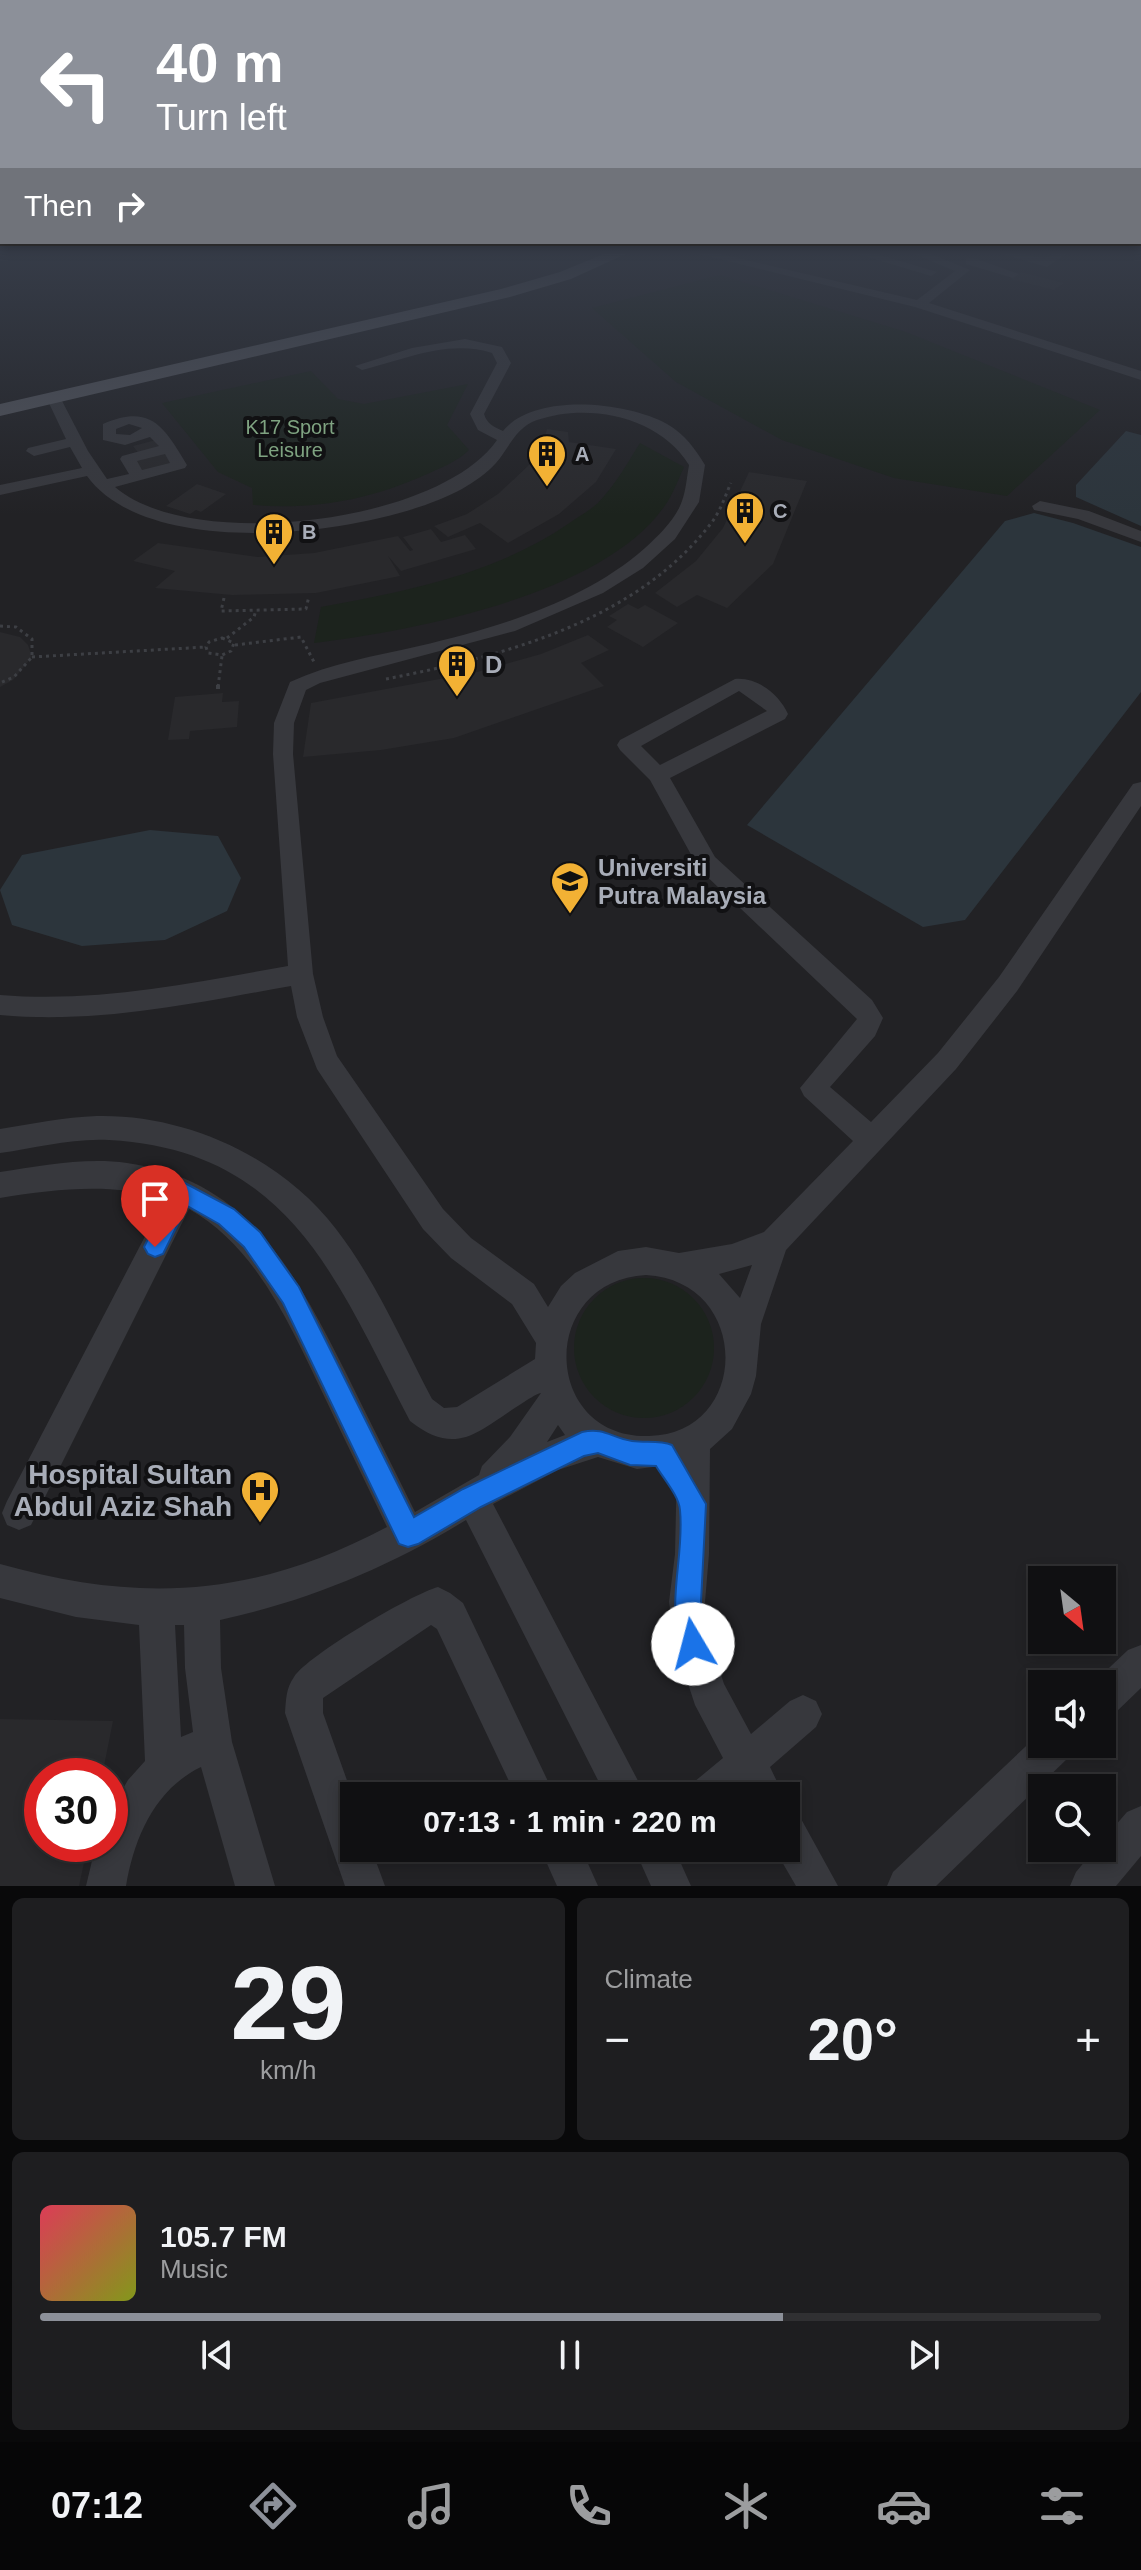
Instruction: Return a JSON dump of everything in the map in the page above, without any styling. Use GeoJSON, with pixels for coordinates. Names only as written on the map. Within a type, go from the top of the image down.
{"type":"FeatureCollection","features":[{"type":"Feature","properties":{"kind":"main road"},"geometry":{"type":"LineString","coordinates":[[0,395],[250,339]]}},
{"type":"Feature","properties":{"kind":"main road"},"geometry":{"type":"LineString","coordinates":[[0,410],[304,339]]}},
{"type":"Feature","properties":{"kind":"street"},"geometry":{"type":"LineString","coordinates":[[1030,339],[1141,376]]}},
{"type":"Feature","properties":{"kind":"street"},"geometry":{"type":"LineString","coordinates":[[1036,341],[1141,387]]}},
{"type":"Feature","properties":{"kind":"street"},"geometry":{"type":"LineString","coordinates":[[362,366],[456,344],[474,343],[497,350],[504,363],[477,414],[477,420],[482,427],[505,438]]}},
{"type":"Feature","properties":{"kind":"street"},"geometry":{"type":"LineString","coordinates":[[54,399],[88,434],[98,477],[114,495],[151,514],[192,521],[276,528],[333,523],[400,508],[454,487],[486,464],[517,423],[551,412],[593,411],[643,420],[676,437],[697,465],[694,500],[661,545],[601,587],[490,633],[431,650],[320,674],[297,686],[284,723],[283,754],[301,974],[310,1017],[326,1061],[410,1189],[461,1248],[523,1294],[573,1418],[598,1441],[630,1453],[663,1454],[694,1443],[720,1423],[736,1395],[746,1324],[774,1242],[947,1061],[1008,984],[1141,789]]}},
{"type":"Feature","properties":{"kind":"street"},"geometry":{"type":"LineString","coordinates":[[0,490],[98,477],[138,476],[179,465],[147,422],[135,419],[120,421],[34,451]]}},
{"type":"Feature","properties":{"kind":"street"},"geometry":{"type":"LineString","coordinates":[[1040,506],[1083,515],[1141,537]]}},
{"type":"Feature","properties":{"kind":"street"},"geometry":{"type":"LineString","coordinates":[[658,775],[778,714],[778,709],[746,684],[735,685],[627,745],[658,775],[707,863],[863,1007],[870,1018],[866,1028],[813,1088],[870,1139]]}},
{"type":"Feature","properties":{"kind":"street"},"geometry":{"type":"LineString","coordinates":[[0,1005],[37,1010],[104,1007],[301,974]]}},
{"type":"Feature","properties":{"kind":"street"},"geometry":{"type":"LineString","coordinates":[[0,1141],[106,1128],[153,1133],[232,1159],[271,1181],[313,1222],[350,1277],[421,1410],[439,1424],[461,1423],[553,1367]]}},
{"type":"Feature","properties":{"kind":"street"},"geometry":{"type":"LineString","coordinates":[[0,1185],[95,1174],[129,1176],[183,1192],[226,1217],[252,1240],[285,1286],[408,1534]]}},
{"type":"Feature","properties":{"kind":"street"},"geometry":{"type":"LineString","coordinates":[[19,1513],[183,1192]]}},
{"type":"Feature","properties":{"kind":"street"},"geometry":{"type":"LineString","coordinates":[[678,1267],[732,1258],[774,1242]]}},
{"type":"Feature","properties":{"kind":"street"},"geometry":{"type":"LineString","coordinates":[[472,1498],[514,1460],[538,1429],[553,1367],[558,1315],[574,1291],[595,1273],[622,1262],[650,1260],[678,1267],[703,1281],[723,1303],[737,1332],[742,1363]]}},
{"type":"Feature","properties":{"kind":"street"},"geometry":{"type":"LineString","coordinates":[[523,1294],[550,1295],[574,1291]]}},
{"type":"Feature","properties":{"kind":"street"},"geometry":{"type":"LineString","coordinates":[[0,1581],[37,1593],[156,1608],[202,1604],[290,1585],[363,1557],[542,1462],[598,1441]]}},
{"type":"Feature","properties":{"kind":"street"},"geometry":{"type":"LineString","coordinates":[[694,1443],[694,1504],[687,1602],[693,1644],[708,1692],[756,1780],[803,1714]]}},
{"type":"Feature","properties":{"kind":"street"},"geometry":{"type":"LineString","coordinates":[[663,1454],[694,1504]]}},
{"type":"Feature","properties":{"kind":"street"},"geometry":{"type":"LineString","coordinates":[[472,1498],[620,1782]]}},
{"type":"Feature","properties":{"kind":"street"},"geometry":{"type":"LineString","coordinates":[[202,1604],[203,1668],[213,1742],[255,1886]]}},
{"type":"Feature","properties":{"kind":"street"},"geometry":{"type":"LineString","coordinates":[[340,1815],[304,1713],[305,1692],[314,1680],[423,1609],[438,1605],[450,1616],[529,1782]]}},
{"type":"Feature","properties":{"kind":"street"},"geometry":{"type":"LineString","coordinates":[[156,1608],[164,1767]]}},
{"type":"Feature","properties":{"kind":"street"},"geometry":{"type":"LineString","coordinates":[[1116,1687],[1141,1663]]}},
{"type":"Feature","properties":{"kind":"street"},"geometry":{"type":"LineString","coordinates":[[106,1886],[117,1840],[130,1812],[164,1767],[213,1742]]}},
{"type":"Feature","properties":{"kind":"street"},"geometry":{"type":"LineString","coordinates":[[907,1886],[1041,1758]]}},
{"type":"Feature","properties":{"kind":"street"},"geometry":{"type":"LineString","coordinates":[[1090,1886],[1141,1826]]}},
{"type":"Feature","properties":{"kind":"street"},"geometry":{"type":"LineString","coordinates":[[800,1855],[818,1886]]}},
{"type":"Feature","properties":{"kind":"street"},"geometry":{"type":"LineString","coordinates":[[357,1862],[365,1886]]}},
{"type":"Feature","properties":{"kind":"street"},"geometry":{"type":"LineString","coordinates":[[567,1862],[578,1886]]}},
{"type":"Feature","properties":{"kind":"street"},"geometry":{"type":"LineString","coordinates":[[660,1862],[671,1886]]}},
{"type":"Feature","properties":{"kind":"path"},"geometry":{"type":"LineString","coordinates":[[224,598],[221,611],[306,609],[309,596]]}},
{"type":"Feature","properties":{"kind":"path"},"geometry":{"type":"LineString","coordinates":[[32,657],[206,647],[213,640],[227,638],[254,617],[256,610]]}},
{"type":"Feature","properties":{"kind":"path"},"geometry":{"type":"LineString","coordinates":[[0,626],[16,627],[32,639],[32,657],[14,677],[0,683]]}},
{"type":"Feature","properties":{"kind":"path"},"geometry":{"type":"LineString","coordinates":[[227,638],[235,645],[301,637],[320,674]]}},
{"type":"Feature","properties":{"kind":"path"},"geometry":{"type":"LineString","coordinates":[[206,647],[212,655],[222,655],[235,645]]}},
{"type":"Feature","properties":{"kind":"path"},"geometry":{"type":"LineString","coordinates":[[218,689],[222,655]]}},
{"type":"Feature","properties":{"kind":"shaded area","name":"Universiti Putra Malaysia"},"geometry":{"type":"Polygon","coordinates":[[[0,339],[1141,339],[1141,1886],[0,1886],[0,339]]]}},
{"type":"Feature","properties":{"kind":"shaded area"},"geometry":{"type":"Polygon","coordinates":[[[1126,431],[1141,435],[1141,526],[1076,497],[1076,485],[1126,431]]]}},
{"type":"Feature","properties":{"kind":"shaded area"},"geometry":{"type":"Polygon","coordinates":[[[1034,513],[1141,547],[1141,692],[965,920],[923,927],[747,825],[1005,521],[1034,513]]]}},
{"type":"Feature","properties":{"kind":"shaded area"},"geometry":{"type":"Polygon","coordinates":[[[150,830],[218,836],[241,878],[227,911],[165,940],[82,946],[12,925],[0,890],[22,855],[150,830]]]}},
{"type":"Feature","properties":{"kind":"green space"},"geometry":{"type":"Polygon","coordinates":[[[627,339],[923,339],[1100,410],[1007,496],[894,478],[782,440],[676,382],[627,339]]]}},
{"type":"Feature","properties":{"kind":"green space","name":"K17 Sport Leisure"},"geometry":{"type":"Polygon","coordinates":[[[311,371],[338,399],[364,404],[468,384],[447,425],[469,450],[425,475],[362,497],[298,506],[253,505],[252,488],[218,472],[162,403],[311,371]]]}},
{"type":"Feature","properties":{"kind":"green space"},"geometry":{"type":"Polygon","coordinates":[[[640,443],[684,467],[668,501],[640,533],[602,561],[508,602],[456,617],[314,643],[321,607],[449,578],[511,556],[540,541],[598,503],[640,443]]]}},
{"type":"Feature","properties":{"kind":"green space"},"geometry":{"type":"Polygon","coordinates":[[[644,1278],[671,1283],[693,1299],[709,1321],[714,1348],[709,1375],[693,1397],[671,1413],[644,1418],[617,1413],[595,1397],[579,1375],[574,1348],[579,1321],[595,1299],[617,1283],[644,1278]]]}},
{"type":"Feature","properties":{"kind":"building","name":"A"},"geometry":{"type":"Polygon","coordinates":[[[547,429],[568,432],[569,442],[616,449],[596,482],[559,514],[508,543],[480,523],[448,537],[434,526],[467,514],[498,494],[528,466],[543,444],[547,429]]]}},
{"type":"Feature","properties":{"kind":"building"},"geometry":{"type":"Polygon","coordinates":[[[156,440],[162,448],[139,454],[133,446],[156,440]]]}},
{"type":"Feature","properties":{"kind":"building"},"geometry":{"type":"Polygon","coordinates":[[[165,452],[174,466],[140,475],[131,461],[165,452]]]}},
{"type":"Feature","properties":{"kind":"building","name":"C"},"geometry":{"type":"Polygon","coordinates":[[[749,472],[807,481],[773,564],[727,608],[697,595],[677,607],[655,593],[696,561],[723,528],[749,472]]]}},
{"type":"Feature","properties":{"kind":"building"},"geometry":{"type":"Polygon","coordinates":[[[197,484],[226,494],[201,512],[196,510],[190,514],[166,506],[197,484]]]}},
{"type":"Feature","properties":{"kind":"building","name":"B"},"geometry":{"type":"Polygon","coordinates":[[[431,529],[441,542],[465,535],[476,549],[401,571],[388,556],[400,576],[316,593],[232,595],[155,588],[175,571],[133,561],[158,543],[258,557],[314,553],[398,536],[410,551],[413,550],[403,537],[431,529]]]}},
{"type":"Feature","properties":{"kind":"building"},"geometry":{"type":"Polygon","coordinates":[[[628,604],[638,609],[645,605],[678,623],[643,647],[607,627],[617,620],[609,616],[628,604]]]}},
{"type":"Feature","properties":{"kind":"building"},"geometry":{"type":"Polygon","coordinates":[[[0,632],[20,637],[28,645],[32,657],[13,680],[0,687],[0,632]]]}},
{"type":"Feature","properties":{"kind":"building","name":"D"},"geometry":{"type":"Polygon","coordinates":[[[588,635],[609,650],[581,663],[604,686],[454,738],[381,750],[303,757],[311,703],[477,672],[541,654],[588,635]]]}},
{"type":"Feature","properties":{"kind":"building"},"geometry":{"type":"Polygon","coordinates":[[[223,693],[222,702],[239,701],[237,727],[190,731],[189,739],[168,740],[175,697],[223,693]]]}},
{"type":"Feature","properties":{"kind":"building"},"geometry":{"type":"Polygon","coordinates":[[[0,1719],[113,1721],[106,1758],[24,1758],[24,1862],[84,1862],[79,1886],[0,1886],[0,1719]]]}},
{"type":"Feature","properties":{"kind":"place","name":"A"},"geometry":{"type":"Point","coordinates":[547,488]}},
{"type":"Feature","properties":{"kind":"place","name":"C"},"geometry":{"type":"Point","coordinates":[745,545]}},
{"type":"Feature","properties":{"kind":"place","name":"B"},"geometry":{"type":"Point","coordinates":[274,566]}},
{"type":"Feature","properties":{"kind":"place","name":"D"},"geometry":{"type":"Point","coordinates":[457,698]}},
{"type":"Feature","properties":{"kind":"place","name":"Universiti Putra Malaysia"},"geometry":{"type":"Point","coordinates":[570,915]}},
{"type":"Feature","properties":{"kind":"place","name":"Hospital Sultan Abdul Aziz Shah"},"geometry":{"type":"Point","coordinates":[260,1524]}},
{"type":"Feature","properties":{"kind":"route"},"geometry":{"type":"LineString","coordinates":[[155,1247],[183,1192],[226,1217],[252,1240],[291,1295],[408,1534],[542,1462],[582,1445],[598,1441],[630,1453],[663,1454],[694,1504],[687,1602],[693,1644]]}}]}
